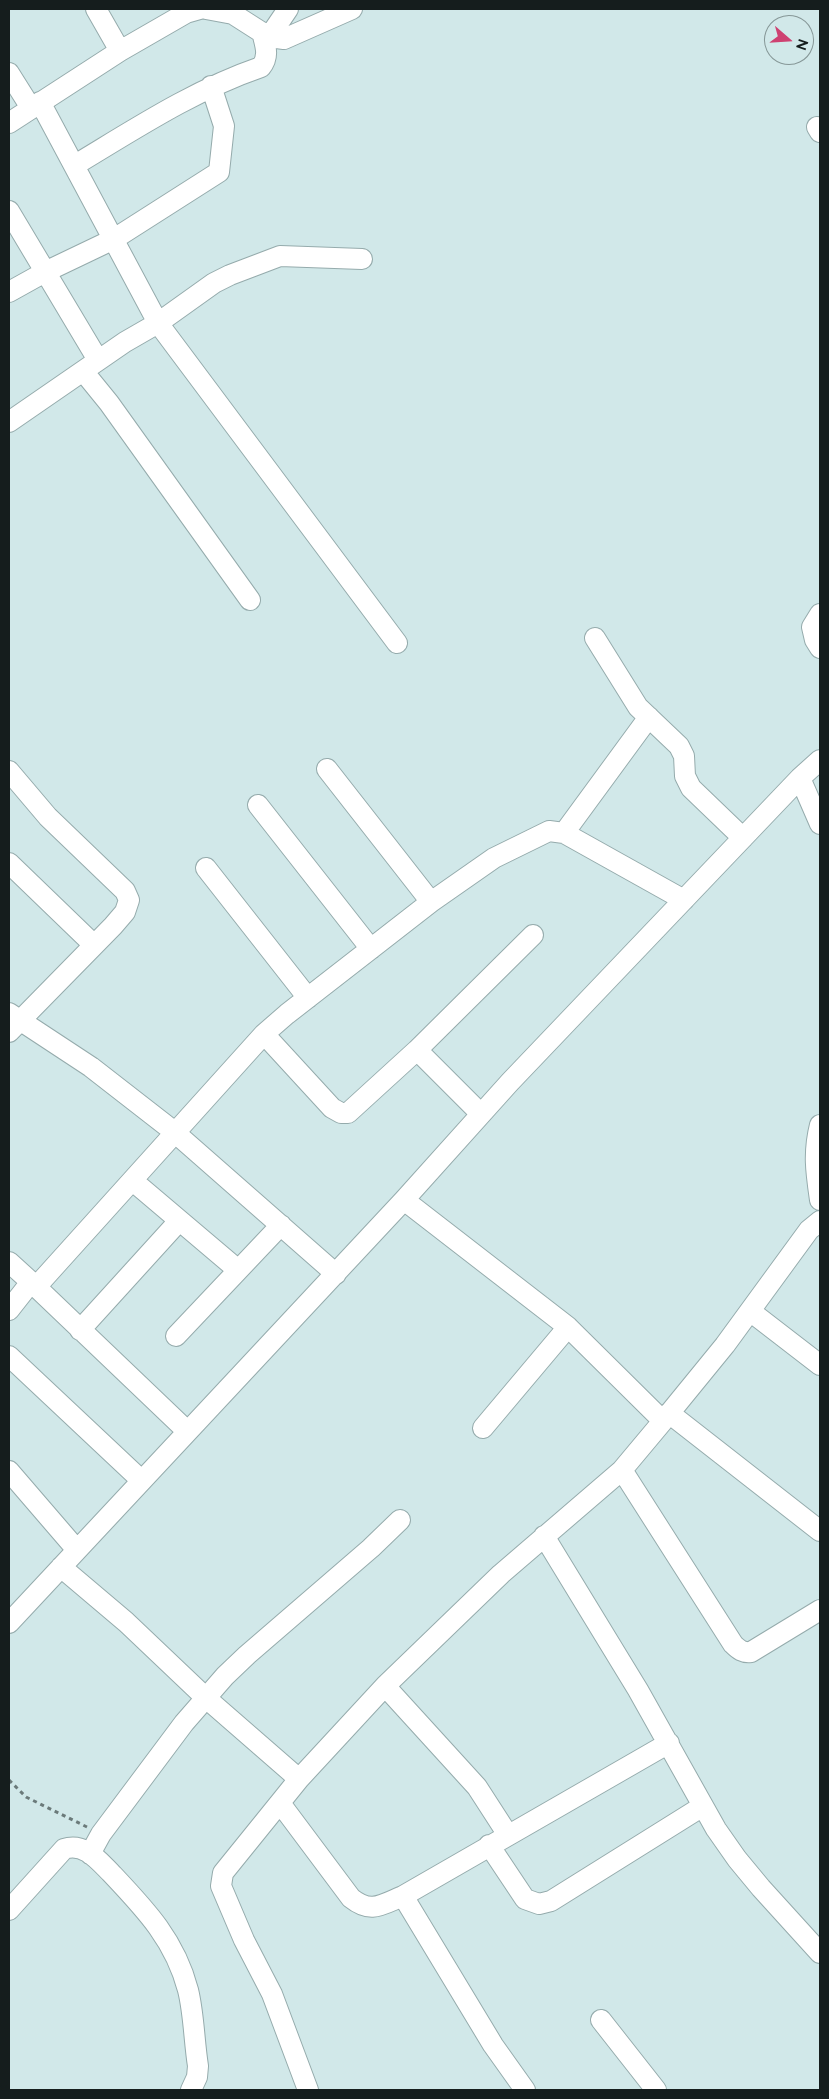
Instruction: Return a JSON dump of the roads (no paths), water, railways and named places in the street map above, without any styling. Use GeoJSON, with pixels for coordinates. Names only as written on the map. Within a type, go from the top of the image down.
{"type":"FeatureCollection","features":[{"type":"Feature","properties":{"kind":"street"},"geometry":{"type":"LineString","coordinates":[[96,9],[120,51]]}},
{"type":"Feature","properties":{"kind":"street"},"geometry":{"type":"LineString","coordinates":[[9,123],[120,51],[186,13],[200,9]]}},
{"type":"Feature","properties":{"kind":"street"},"geometry":{"type":"LineString","coordinates":[[206,9],[241,14],[266,35],[284,39],[352,9]]}},
{"type":"Feature","properties":{"kind":"street"},"geometry":{"type":"LineString","coordinates":[[75,165],[187,98],[211,86],[261,67],[266,61],[267,55],[266,35],[288,9]]}},
{"type":"Feature","properties":{"kind":"street"},"geometry":{"type":"LineString","coordinates":[[9,72],[35,105],[75,165],[158,323],[398,643]]}},
{"type":"Feature","properties":{"kind":"street"},"geometry":{"type":"LineString","coordinates":[[9,292],[45,272],[114,239],[220,172],[224,126],[211,86]]}},
{"type":"Feature","properties":{"kind":"street"},"geometry":{"type":"LineString","coordinates":[[9,211],[45,272],[90,366],[114,410],[250,600]]}},
{"type":"Feature","properties":{"kind":"street"},"geometry":{"type":"LineString","coordinates":[[9,422],[90,366],[158,323],[214,282],[280,256],[362,259]]}},
{"type":"Feature","properties":{"kind":"street"},"geometry":{"type":"LineString","coordinates":[[820,614],[812,627],[815,640],[820,648]]}},
{"type":"Feature","properties":{"kind":"street"},"geometry":{"type":"LineString","coordinates":[[595,638],[632,697],[649,717],[679,746],[684,756],[685,776],[691,788],[743,838]]}},
{"type":"Feature","properties":{"kind":"street"},"geometry":{"type":"LineString","coordinates":[[564,833],[649,717]]}},
{"type":"Feature","properties":{"kind":"street"},"geometry":{"type":"LineString","coordinates":[[9,1623],[336,1274],[481,1114],[800,778],[820,760]]}},
{"type":"Feature","properties":{"kind":"street"},"geometry":{"type":"LineString","coordinates":[[327,769],[431,902]]}},
{"type":"Feature","properties":{"kind":"street"},"geometry":{"type":"LineString","coordinates":[[9,771],[48,817],[125,891],[129,900],[124,912],[94,945],[12,1022],[91,1067],[176,1134],[336,1274]]}},
{"type":"Feature","properties":{"kind":"street"},"geometry":{"type":"LineString","coordinates":[[800,778],[820,824]]}},
{"type":"Feature","properties":{"kind":"street"},"geometry":{"type":"LineString","coordinates":[[258,805],[275,824],[371,949]]}},
{"type":"Feature","properties":{"kind":"street"},"geometry":{"type":"LineString","coordinates":[[9,1310],[133,1181],[264,1034],[431,902],[494,858],[533,837],[549,831],[564,833],[684,900]]}},
{"type":"Feature","properties":{"kind":"street"},"geometry":{"type":"LineString","coordinates":[[9,863],[94,945]]}},
{"type":"Feature","properties":{"kind":"street"},"geometry":{"type":"LineString","coordinates":[[206,868],[308,998]]}},
{"type":"Feature","properties":{"kind":"street"},"geometry":{"type":"LineString","coordinates":[[264,1034],[332,1108],[341,1113],[348,1113],[417,1050],[533,935]]}},
{"type":"Feature","properties":{"kind":"street"},"geometry":{"type":"LineString","coordinates":[[417,1050],[481,1114]]}},
{"type":"Feature","properties":{"kind":"street"},"geometry":{"type":"LineString","coordinates":[[820,1125],[815,1145],[815,1163],[820,1200]]}},
{"type":"Feature","properties":{"kind":"street"},"geometry":{"type":"LineString","coordinates":[[133,1181],[238,1270]]}},
{"type":"Feature","properties":{"kind":"street"},"geometry":{"type":"LineString","coordinates":[[404,1200],[568,1327],[666,1417],[820,1531]]}},
{"type":"Feature","properties":{"kind":"street"},"geometry":{"type":"LineString","coordinates":[[80,1330],[179,1221]]}},
{"type":"Feature","properties":{"kind":"street"},"geometry":{"type":"LineString","coordinates":[[308,2090],[272,1994],[244,1940],[221,1886],[223,1873],[299,1780],[385,1686],[501,1574],[622,1470],[725,1345],[808,1230],[820,1221]]}},
{"type":"Feature","properties":{"kind":"street"},"geometry":{"type":"LineString","coordinates":[[176,1336],[281,1225]]}},
{"type":"Feature","properties":{"kind":"street"},"geometry":{"type":"LineString","coordinates":[[9,1262],[188,1432]]}},
{"type":"Feature","properties":{"kind":"street"},"geometry":{"type":"LineString","coordinates":[[750,1310],[820,1365]]}},
{"type":"Feature","properties":{"kind":"street"},"geometry":{"type":"LineString","coordinates":[[483,1428],[568,1327]]}},
{"type":"Feature","properties":{"kind":"street"},"geometry":{"type":"LineString","coordinates":[[9,1356],[141,1480]]}},
{"type":"Feature","properties":{"kind":"street"},"geometry":{"type":"LineString","coordinates":[[622,1470],[738,1649],[752,1652],[820,1610]]}},
{"type":"Feature","properties":{"kind":"street"},"geometry":{"type":"LineString","coordinates":[[9,1471],[77,1550]]}},
{"type":"Feature","properties":{"kind":"street"},"geometry":{"type":"LineString","coordinates":[[90,1854],[101,1834],[184,1723],[206,1698],[247,1655],[371,1548],[400,1520]]}},
{"type":"Feature","properties":{"kind":"street"},"geometry":{"type":"LineString","coordinates":[[544,1536],[669,1743],[703,1806],[737,1858],[820,1953]]}},
{"type":"Feature","properties":{"kind":"street"},"geometry":{"type":"LineString","coordinates":[[61,1567],[126,1622],[206,1698],[299,1780]]}},
{"type":"Feature","properties":{"kind":"street"},"geometry":{"type":"LineString","coordinates":[[385,1686],[477,1787],[508,1834]]}},
{"type":"Feature","properties":{"kind":"street"},"geometry":{"type":"LineString","coordinates":[[280,1803],[351,1898],[360,1906],[374,1908],[402,1896],[669,1743]]}},
{"type":"Feature","properties":{"kind":"street"},"geometry":{"type":"LineString","coordinates":[[490,1845],[526,1899],[539,1904],[551,1901],[703,1806]]}},
{"type":"Feature","properties":{"kind":"street"},"geometry":{"type":"LineString","coordinates":[[9,1910],[64,1849],[72,1846],[81,1847],[99,1861],[154,1919],[172,1946],[188,1990],[198,2066],[191,2090]]}},
{"type":"Feature","properties":{"kind":"street"},"geometry":{"type":"LineString","coordinates":[[402,1896],[493,2045],[525,2090]]}},
{"type":"Feature","properties":{"kind":"street"},"geometry":{"type":"LineString","coordinates":[[601,2020],[656,2090]]}}]}
